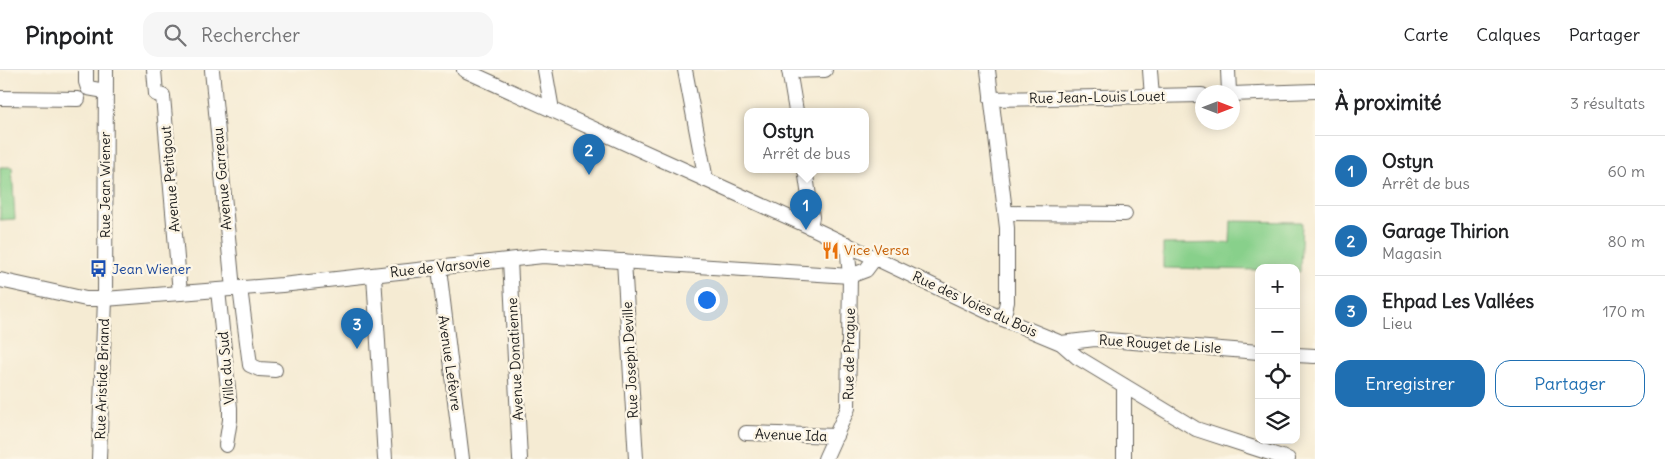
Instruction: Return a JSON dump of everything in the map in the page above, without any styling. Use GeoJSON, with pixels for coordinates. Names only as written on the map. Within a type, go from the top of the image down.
{"type":"FeatureCollection","features":[{"type":"Feature","properties":{"kind":"street"},"geometry":{"type":"LineString","coordinates":[[86,70],[88,88],[105,91]]}},
{"type":"Feature","properties":{"kind":"street","name":"Rue Jean Wiener"},"geometry":{"type":"LineString","coordinates":[[105,299],[106,70]]}},
{"type":"Feature","properties":{"kind":"street","name":"Avenue Petitgout"},"geometry":{"type":"LineString","coordinates":[[154,70],[156,94],[163,96],[180,293]]}},
{"type":"Feature","properties":{"kind":"street","name":"Avenue Garreau"},"geometry":{"type":"LineString","coordinates":[[212,70],[236,289],[250,365],[259,370],[275,370]]}},
{"type":"Feature","properties":{"kind":"street","name":"Rue des Voies du Bois"},"geometry":{"type":"LineString","coordinates":[[464,70],[848,244],[1003,319],[1061,343],[1077,358],[1196,429],[1288,459]]}},
{"type":"Feature","properties":{"kind":"street"},"geometry":{"type":"LineString","coordinates":[[545,70],[552,110]]}},
{"type":"Feature","properties":{"kind":"street"},"geometry":{"type":"LineString","coordinates":[[685,70],[706,180]]}},
{"type":"Feature","properties":{"kind":"street"},"geometry":{"type":"LineString","coordinates":[[795,108],[789,71],[825,70]]}},
{"type":"Feature","properties":{"kind":"street"},"geometry":{"type":"LineString","coordinates":[[988,70],[990,99],[1006,213],[1007,302],[1003,319]]}},
{"type":"Feature","properties":{"kind":"street"},"geometry":{"type":"LineString","coordinates":[[1150,70],[1152,97]]}},
{"type":"Feature","properties":{"kind":"street"},"geometry":{"type":"LineString","coordinates":[[1228,70],[1229,85]]}},
{"type":"Feature","properties":{"kind":"street"},"geometry":{"type":"LineString","coordinates":[[1240,94],[1315,91]]}},
{"type":"Feature","properties":{"kind":"street","name":"Rue Jean-Louis Louet"},"geometry":{"type":"LineString","coordinates":[[990,99],[1195,95]]}},
{"type":"Feature","properties":{"kind":"street"},"geometry":{"type":"LineString","coordinates":[[0,98],[78,99]]}},
{"type":"Feature","properties":{"kind":"street"},"geometry":{"type":"LineString","coordinates":[[806,173],[812,216],[810,227]]}},
{"type":"Feature","properties":{"kind":"street"},"geometry":{"type":"LineString","coordinates":[[1006,213],[1125,214]]}},
{"type":"Feature","properties":{"kind":"street","name":"Rue de Prague"},"geometry":{"type":"LineString","coordinates":[[825,459],[848,408],[850,276],[848,244]]}},
{"type":"Feature","properties":{"kind":"street","name":"Rue de Varsovie"},"geometry":{"type":"LineString","coordinates":[[0,280],[86,299],[105,299],[236,289],[543,256],[850,276]]}},
{"type":"Feature","properties":{"kind":"street"},"geometry":{"type":"LineString","coordinates":[[850,276],[866,270],[875,258]]}},
{"type":"Feature","properties":{"kind":"street","name":"Avenue Donatienne"},"geometry":{"type":"LineString","coordinates":[[510,260],[520,459]]}},
{"type":"Feature","properties":{"kind":"street","name":"Rue Joseph Deville"},"geometry":{"type":"LineString","coordinates":[[624,262],[636,459]]}},
{"type":"Feature","properties":{"kind":"street","name":"Avenue Lefèvre"},"geometry":{"type":"LineString","coordinates":[[438,268],[462,459]]}},
{"type":"Feature","properties":{"kind":"street"},"geometry":{"type":"LineString","coordinates":[[374,275],[385,459]]}},
{"type":"Feature","properties":{"kind":"street","name":"Villa du Sud"},"geometry":{"type":"LineString","coordinates":[[218,290],[230,408],[226,445]]}},
{"type":"Feature","properties":{"kind":"street","name":"Rue Aristide Briand"},"geometry":{"type":"LineString","coordinates":[[99,459],[105,299]]}},
{"type":"Feature","properties":{"kind":"street","name":"Rue Rouget de Lisle"},"geometry":{"type":"LineString","coordinates":[[1061,343],[1095,338],[1255,352]]}},
{"type":"Feature","properties":{"kind":"street"},"geometry":{"type":"LineString","coordinates":[[1300,355],[1315,356]]}},
{"type":"Feature","properties":{"kind":"street"},"geometry":{"type":"LineString","coordinates":[[1124,386],[1124,459]]}},
{"type":"Feature","properties":{"kind":"street","name":"Avenue Ida"},"geometry":{"type":"LineString","coordinates":[[746,433],[836,436]]}},
{"type":"Feature","properties":{"kind":"green space"},"geometry":{"type":"Polygon","coordinates":[[[0,167],[12,167],[15,219],[0,220],[0,167]]]}},
{"type":"Feature","properties":{"kind":"green space"},"geometry":{"type":"Polygon","coordinates":[[[1231,221],[1302,222],[1300,272],[1300,264],[1255,264],[1255,270],[1163,268],[1163,244],[1230,243],[1231,221]]]}},
{"type":"Feature","properties":{"kind":"place","name":"Garage Thirion"},"geometry":{"type":"Point","coordinates":[589,175]}},
{"type":"Feature","properties":{"kind":"place","name":"Ostyn"},"geometry":{"type":"Point","coordinates":[806,230]}},
{"type":"Feature","properties":{"kind":"place","name":"Vice Versa"},"geometry":{"type":"Point","coordinates":[830,250]}},
{"type":"Feature","properties":{"kind":"place","name":"Jean Wiener"},"geometry":{"type":"Point","coordinates":[98,269]}},
{"type":"Feature","properties":{"kind":"place","name":"Ehpad Les Vallées"},"geometry":{"type":"Point","coordinates":[357,349]}}]}
